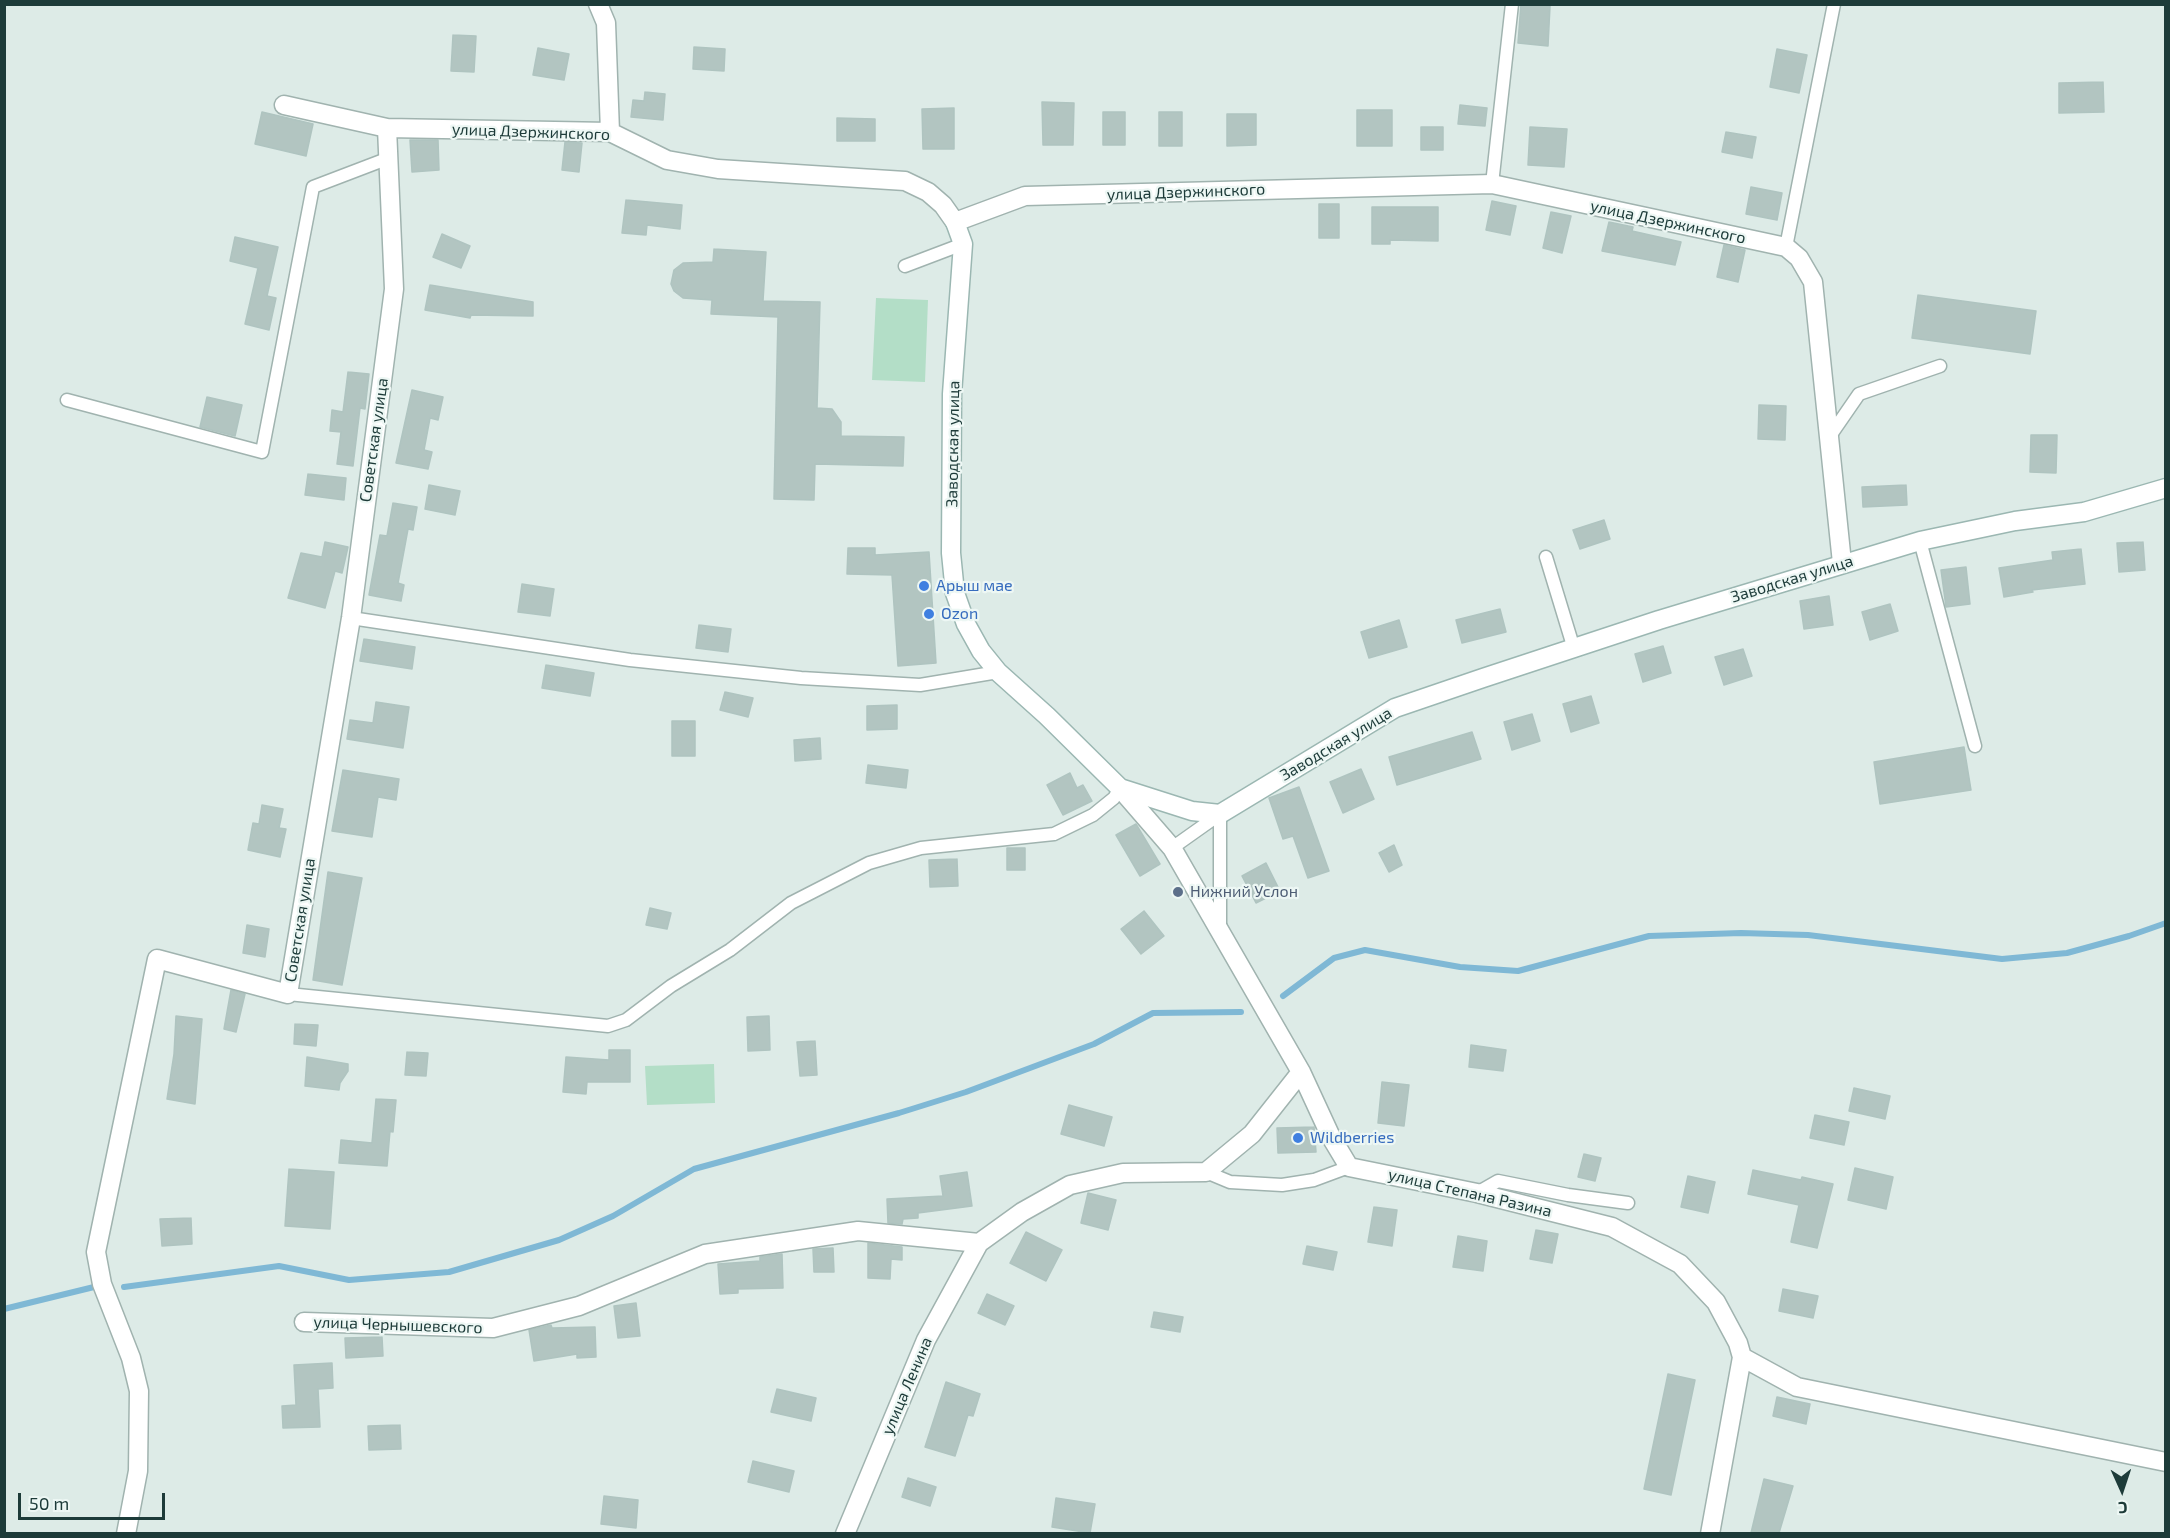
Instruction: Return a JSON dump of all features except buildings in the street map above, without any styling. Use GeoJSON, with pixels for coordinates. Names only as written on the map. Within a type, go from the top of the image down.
{"type":"FeatureCollection","features":[{"type":"Feature","properties":{"kind":"street"},"geometry":{"type":"LineString","coordinates":[[598,4],[606,23],[610,132]]}},
{"type":"Feature","properties":{"kind":"street","name":"улица Дзержинского"},"geometry":{"type":"LineString","coordinates":[[284,105],[387,128],[610,132],[667,160],[718,169],[904,181],[928,192],[943,205],[955,222],[1025,196],[1492,183],[1786,247]]}},
{"type":"Feature","properties":{"kind":"street","name":"Советская улица"},"geometry":{"type":"LineString","coordinates":[[126,1533],[138,1471],[139,1391],[131,1358],[102,1284],[96,1252],[157,959],[288,994],[351,618],[394,289],[387,128]]}},
{"type":"Feature","properties":{"kind":"street","name":"Заводская улица"},"geometry":{"type":"LineString","coordinates":[[955,222],[963,244],[952,394],[951,553],[956,593],[966,624],[981,651],[998,672],[1047,716],[1120,788],[1192,811],[1220,814],[1395,708],[1842,563],[1920,541],[2015,521],[2084,512],[2166,488]]}},
{"type":"Feature","properties":{"kind":"street"},"geometry":{"type":"LineString","coordinates":[[1786,247],[1799,258],[1813,282],[1842,563]]}},
{"type":"Feature","properties":{"kind":"street"},"geometry":{"type":"LineString","coordinates":[[1120,788],[1172,848],[1301,1072],[1331,1137],[1349,1167]]}},
{"type":"Feature","properties":{"kind":"street"},"geometry":{"type":"LineString","coordinates":[[979,1243],[1022,1212],[1070,1185],[1123,1173],[1206,1172],[1252,1134],[1301,1072]]}},
{"type":"Feature","properties":{"kind":"street","name":"улица Степана Разина"},"geometry":{"type":"LineString","coordinates":[[1349,1167],[1477,1193],[1612,1227],[1680,1264],[1716,1302],[1738,1344],[1742,1357]]}},
{"type":"Feature","properties":{"kind":"street","name":"улица Чернышевского"},"geometry":{"type":"LineString","coordinates":[[304,1322],[494,1328],[579,1306],[705,1254],[858,1231],[979,1243]]}},
{"type":"Feature","properties":{"kind":"street","name":"улица Ленина"},"geometry":{"type":"LineString","coordinates":[[845,1533],[926,1340],[979,1243]]}},
{"type":"Feature","properties":{"kind":"street"},"geometry":{"type":"LineString","coordinates":[[1710,1533],[1742,1357],[1797,1387],[2166,1462]]}},
{"type":"Feature","properties":{"kind":"lane"},"geometry":{"type":"LineString","coordinates":[[1492,183],[1512,4]]}},
{"type":"Feature","properties":{"kind":"lane"},"geometry":{"type":"LineString","coordinates":[[1786,247],[1834,4]]}},
{"type":"Feature","properties":{"kind":"lane"},"geometry":{"type":"LineString","coordinates":[[67,400],[262,452],[313,187],[389,158]]}},
{"type":"Feature","properties":{"kind":"lane"},"geometry":{"type":"LineString","coordinates":[[904,266],[963,244]]}},
{"type":"Feature","properties":{"kind":"lane"},"geometry":{"type":"LineString","coordinates":[[1830,436],[1859,394],[1940,366]]}},
{"type":"Feature","properties":{"kind":"lane"},"geometry":{"type":"LineString","coordinates":[[1920,541],[1975,746]]}},
{"type":"Feature","properties":{"kind":"lane"},"geometry":{"type":"LineString","coordinates":[[1546,557],[1574,649]]}},
{"type":"Feature","properties":{"kind":"lane"},"geometry":{"type":"LineString","coordinates":[[351,618],[630,660],[801,678],[920,685],[998,672]]}},
{"type":"Feature","properties":{"kind":"lane"},"geometry":{"type":"LineString","coordinates":[[288,994],[608,1026],[626,1020],[671,986],[730,950],[790,903],[869,863],[921,848],[1054,834],[1093,815],[1114,798],[1120,788]]}},
{"type":"Feature","properties":{"kind":"lane"},"geometry":{"type":"LineString","coordinates":[[1172,848],[1220,814]]}},
{"type":"Feature","properties":{"kind":"lane"},"geometry":{"type":"LineString","coordinates":[[1220,814],[1220,929]]}},
{"type":"Feature","properties":{"kind":"lane"},"geometry":{"type":"LineString","coordinates":[[1206,1172],[1230,1182],[1282,1185],[1314,1180],[1349,1167]]}},
{"type":"Feature","properties":{"kind":"lane"},"geometry":{"type":"LineString","coordinates":[[1477,1193],[1498,1181],[1568,1195],[1628,1203]]}},
{"type":"Feature","properties":{"kind":"green space"},"geometry":{"type":"Polygon","coordinates":[[[876,298],[928,300],[925,382],[872,380],[876,298]]]}},
{"type":"Feature","properties":{"kind":"green space"},"geometry":{"type":"Polygon","coordinates":[[[714,1064],[715,1103],[647,1105],[645,1066],[714,1064]]]}},
{"type":"Feature","properties":{"kind":"waterway"},"geometry":{"type":"LineString","coordinates":[[1283,996],[1334,958],[1365,950],[1460,967],[1518,971],[1649,936],[1741,933],[1808,935],[2002,959],[2067,953],[2166,923]]}},
{"type":"Feature","properties":{"kind":"waterway"},"geometry":{"type":"LineString","coordinates":[[124,1287],[279,1266],[349,1280],[449,1272],[559,1240],[613,1216],[694,1169],[899,1113],[966,1092],[1094,1044],[1153,1013],[1241,1012]]}},
{"type":"Feature","properties":{"kind":"waterway"},"geometry":{"type":"LineString","coordinates":[[4,1309],[94,1287]]}},
{"type":"Feature","properties":{"kind":"place","name":"Арыш мае"},"geometry":{"type":"Point","coordinates":[924,586]}},
{"type":"Feature","properties":{"kind":"place","name":"Ozon"},"geometry":{"type":"Point","coordinates":[929,614]}},
{"type":"Feature","properties":{"kind":"place","name":"Нижний Услон"},"geometry":{"type":"Point","coordinates":[1178,892]}},
{"type":"Feature","properties":{"kind":"place","name":"Wildberries"},"geometry":{"type":"Point","coordinates":[1298,1138]}}]}
